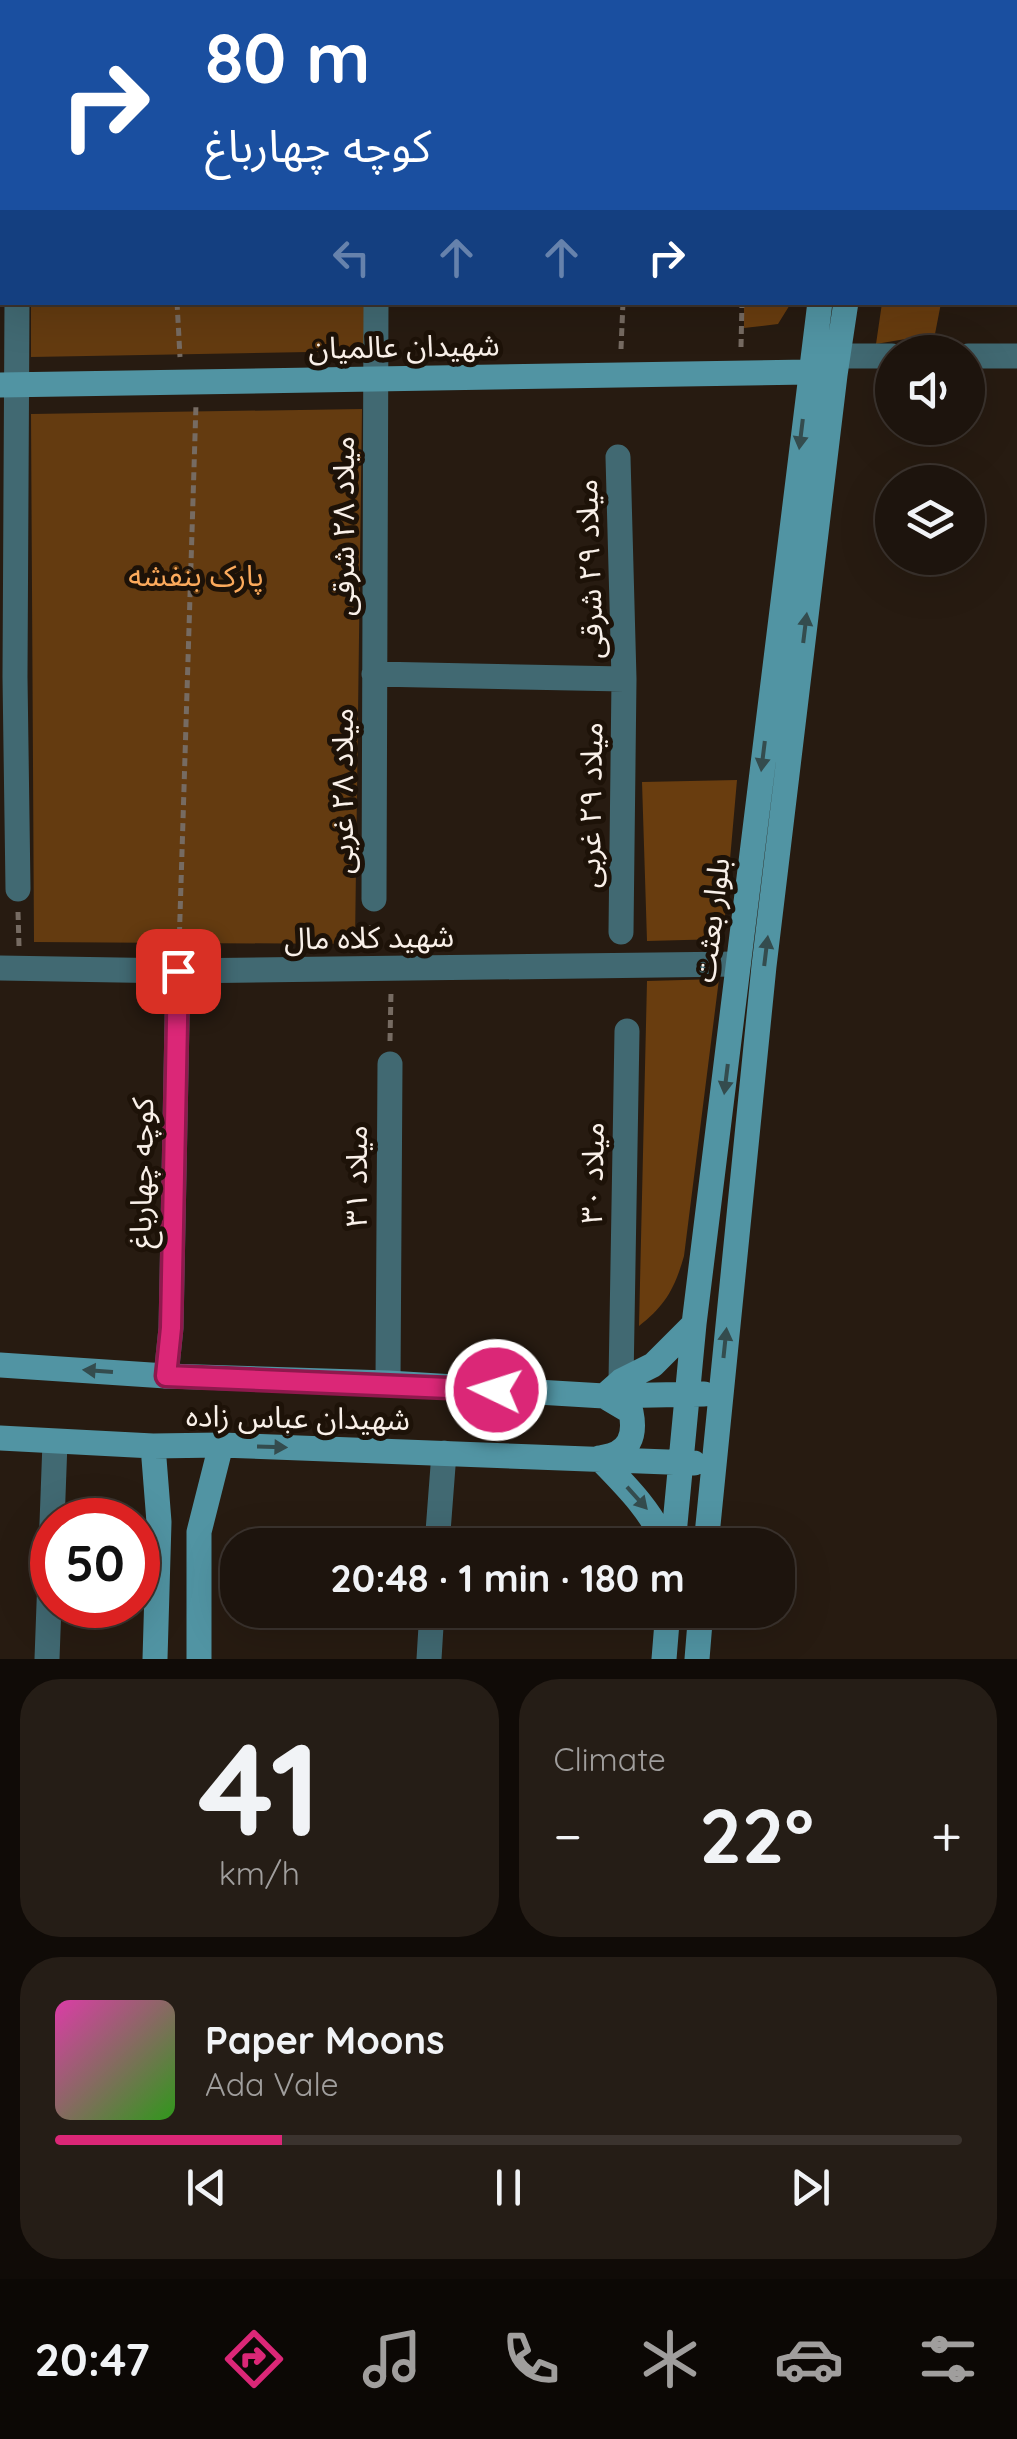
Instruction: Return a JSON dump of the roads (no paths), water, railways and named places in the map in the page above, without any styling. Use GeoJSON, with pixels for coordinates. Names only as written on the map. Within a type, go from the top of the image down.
{"type":"FeatureCollection","features":[{"type":"Feature","properties":{"kind":"main road","name":"بلوار بعثت"},"geometry":{"type":"LineString","coordinates":[[672,1528],[820,305]]}},
{"type":"Feature","properties":{"kind":"main road","name":"بلوار بعثت"},"geometry":{"type":"LineString","coordinates":[[708,1528],[764,966],[846,305]]}},
{"type":"Feature","properties":{"kind":"main road","name":"شهیدان عالمیان"},"geometry":{"type":"LineString","coordinates":[[9,384],[809,372]]}},
{"type":"Feature","properties":{"kind":"main road"},"geometry":{"type":"LineString","coordinates":[[599,1458],[619,1454],[634,1435],[631,1412],[612,1388],[652,1366],[694,1324]]}},
{"type":"Feature","properties":{"kind":"main road","name":"شهیدان عباس زاده"},"geometry":{"type":"LineString","coordinates":[[0,1364],[166,1376],[719,1394]]}},
{"type":"Feature","properties":{"kind":"main road","name":"شهیدان عباس زاده"},"geometry":{"type":"LineString","coordinates":[[0,1438],[714,1464]]}},
{"type":"Feature","properties":{"kind":"main road"},"geometry":{"type":"LineString","coordinates":[[199,1659],[199,1532],[221,1445]]}},
{"type":"Feature","properties":{"kind":"main road"},"geometry":{"type":"LineString","coordinates":[[154,1446],[157,1498]]}},
{"type":"Feature","properties":{"kind":"main road"},"geometry":{"type":"LineString","coordinates":[[599,1458],[642,1502],[660,1528]]}},
{"type":"Feature","properties":{"kind":"main road"},"geometry":{"type":"LineString","coordinates":[[160,1522],[179,1513],[190,1518],[199,1532]]}},
{"type":"Feature","properties":{"kind":"main road"},"geometry":{"type":"LineString","coordinates":[[156,1659],[157,1628]]}},
{"type":"Feature","properties":{"kind":"main road"},"geometry":{"type":"LineString","coordinates":[[664,1659],[667,1628]]}},
{"type":"Feature","properties":{"kind":"main road"},"geometry":{"type":"LineString","coordinates":[[697,1659],[700,1628]]}},
{"type":"Feature","properties":{"kind":"street"},"geometry":{"type":"LineString","coordinates":[[18,305],[9,384],[8,677],[18,889]]}},
{"type":"Feature","properties":{"kind":"street","name":"میلاد ۲۸ شرقی"},"geometry":{"type":"LineString","coordinates":[[374,674],[376,305]]}},
{"type":"Feature","properties":{"kind":"street"},"geometry":{"type":"LineString","coordinates":[[838,356],[875,356]]}},
{"type":"Feature","properties":{"kind":"street"},"geometry":{"type":"LineString","coordinates":[[985,356],[1017,356]]}},
{"type":"Feature","properties":{"kind":"street","name":"میلاد ۲۹ شرقی"},"geometry":{"type":"LineString","coordinates":[[618,457],[624,678]]}},
{"type":"Feature","properties":{"kind":"street"},"geometry":{"type":"LineString","coordinates":[[374,674],[624,678]]}},
{"type":"Feature","properties":{"kind":"street","name":"میلاد ۲۸ غربی"},"geometry":{"type":"LineString","coordinates":[[374,674],[374,899]]}},
{"type":"Feature","properties":{"kind":"street","name":"میلاد ۲۹ غربی"},"geometry":{"type":"LineString","coordinates":[[621,932],[624,678]]}},
{"type":"Feature","properties":{"kind":"street","name":"شهید کلاه مال"},"geometry":{"type":"LineString","coordinates":[[10,968],[178,971],[738,964]]}},
{"type":"Feature","properties":{"kind":"street","name":"کوچه چهارباغ"},"geometry":{"type":"LineString","coordinates":[[166,1376],[171,1328],[178,971]]}},
{"type":"Feature","properties":{"kind":"street","name":"میلاد ۳۰"},"geometry":{"type":"LineString","coordinates":[[612,1388],[627,1030]]}},
{"type":"Feature","properties":{"kind":"street","name":"میلاد ۳۱"},"geometry":{"type":"LineString","coordinates":[[388,1383],[390,1064]]}},
{"type":"Feature","properties":{"kind":"street"},"geometry":{"type":"LineString","coordinates":[[47,1659],[56,1442]]}},
{"type":"Feature","properties":{"kind":"street"},"geometry":{"type":"LineString","coordinates":[[438,1528],[444,1453]]}},
{"type":"Feature","properties":{"kind":"street"},"geometry":{"type":"LineString","coordinates":[[428,1659],[431,1628]]}},
{"type":"Feature","properties":{"kind":"park label","name":"پارک بنفشه"},"geometry":{"type":"Point","coordinates":[196,575]}}]}
